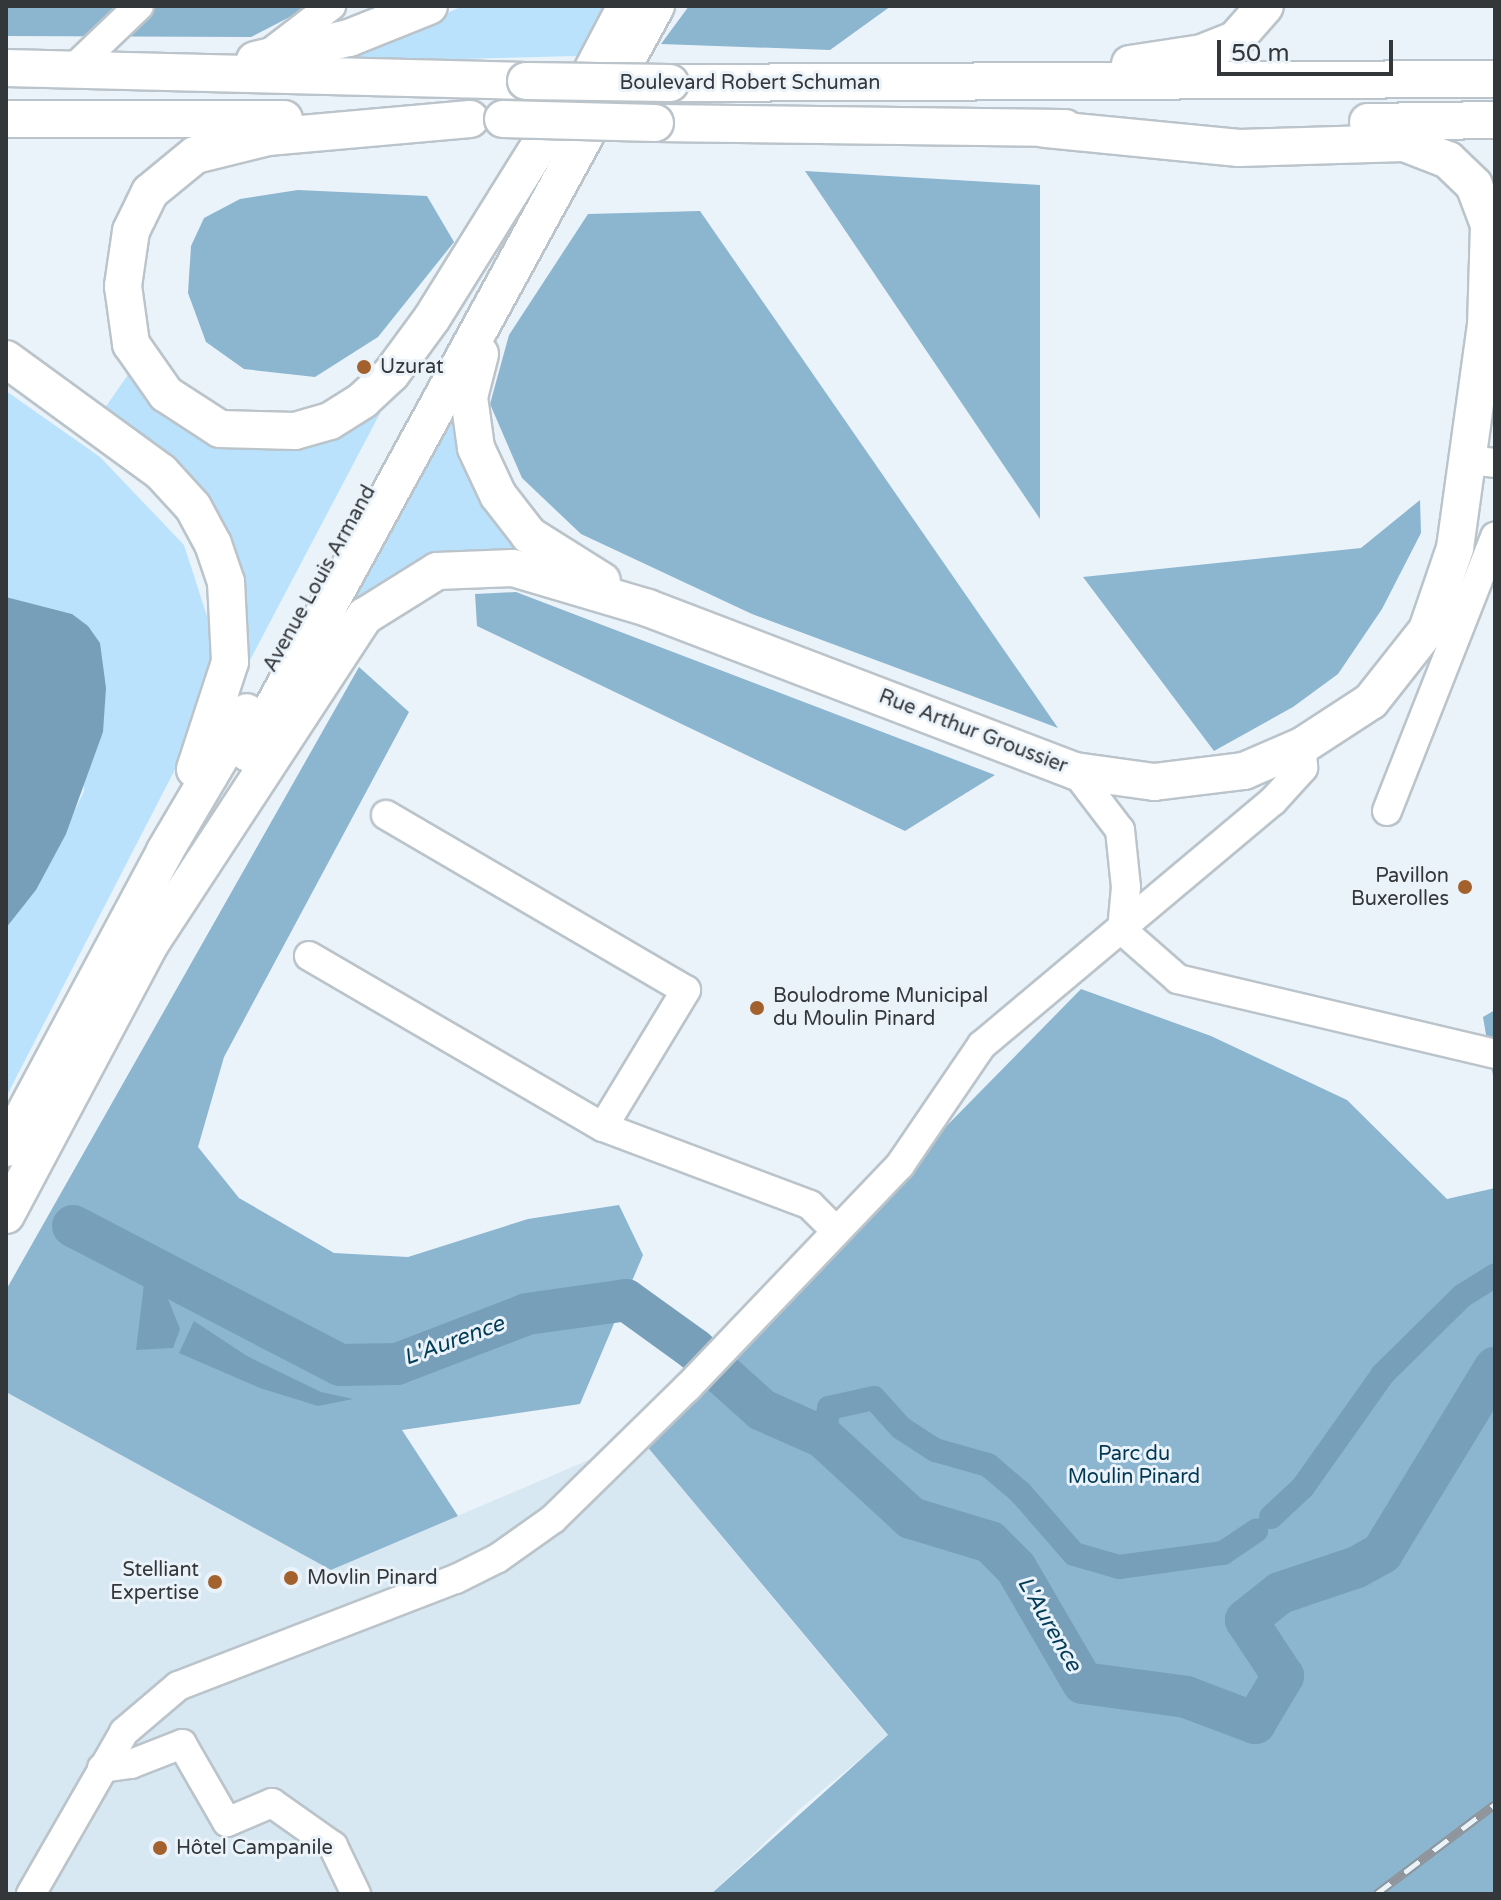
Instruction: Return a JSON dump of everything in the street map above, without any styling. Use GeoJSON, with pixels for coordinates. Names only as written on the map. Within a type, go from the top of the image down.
{"type":"FeatureCollection","features":[{"type":"Feature","properties":{"kind":"main road"},"geometry":{"type":"LineString","coordinates":[[73,69],[261,59],[349,38],[429,6]]}},
{"type":"Feature","properties":{"kind":"main road"},"geometry":{"type":"LineString","coordinates":[[486,119],[268,137],[195,155],[150,192],[131,231],[123,286],[131,344],[166,394],[220,429],[295,431],[330,421],[363,400],[391,374],[432,318],[626,6]]}},
{"type":"Feature","properties":{"kind":"main road","name":"Avenue Louis Armand"},"geometry":{"type":"LineString","coordinates":[[6,1148],[165,851],[229,745],[462,318],[626,6]]}},
{"type":"Feature","properties":{"kind":"main road"},"geometry":{"type":"LineString","coordinates":[[648,608],[529,535],[498,495],[476,448],[469,397],[504,278],[656,6]]}},
{"type":"Feature","properties":{"kind":"main road"},"geometry":{"type":"LineString","coordinates":[[995,84],[1202,53],[1235,40],[1265,6]]}},
{"type":"Feature","properties":{"kind":"main road","name":"Boulevard Robert Schuman"},"geometry":{"type":"LineString","coordinates":[[6,68],[670,83],[995,84],[1495,79]]}},
{"type":"Feature","properties":{"kind":"main road","name":"Boulevard Robert Schuman"},"geometry":{"type":"LineString","coordinates":[[6,119],[486,119],[1044,129],[1495,120]]}},
{"type":"Feature","properties":{"kind":"main road","name":"Rue Arthur Groussier"},"geometry":{"type":"LineString","coordinates":[[648,608],[1075,771],[1154,782],[1199,779],[1244,771],[1302,746],[1371,701],[1427,630],[1481,461],[1490,314],[1489,225],[1474,185],[1427,149],[1404,143],[1239,148],[1044,129]]}},
{"type":"Feature","properties":{"kind":"main road","name":"Avenue Louis Armand"},"geometry":{"type":"LineString","coordinates":[[6,1215],[275,700],[354,565],[504,278]]}},
{"type":"Feature","properties":{"kind":"main road"},"geometry":{"type":"LineString","coordinates":[[6,359],[161,472],[193,507],[226,582],[230,662],[222,696],[165,851]]}},
{"type":"Feature","properties":{"kind":"main road"},"geometry":{"type":"LineString","coordinates":[[150,944],[339,653],[365,616],[396,591],[437,571],[513,568],[648,608]]}},
{"type":"Feature","properties":{"kind":"street"},"geometry":{"type":"LineString","coordinates":[[73,69],[139,6]]}},
{"type":"Feature","properties":{"kind":"street"},"geometry":{"type":"LineString","coordinates":[[261,59],[331,6]]}},
{"type":"Feature","properties":{"kind":"street"},"geometry":{"type":"LineString","coordinates":[[1387,811],[1495,537]]}},
{"type":"Feature","properties":{"kind":"street"},"geometry":{"type":"LineString","coordinates":[[31,1894],[124,1732],[178,1686],[456,1579],[498,1558],[553,1519],[688,1387],[900,1165],[982,1045],[1273,801],[1303,768],[1302,746]]}},
{"type":"Feature","properties":{"kind":"street"},"geometry":{"type":"LineString","coordinates":[[1075,771],[1120,830],[1126,887],[1122,930]]}},
{"type":"Feature","properties":{"kind":"street"},"geometry":{"type":"LineString","coordinates":[[386,815],[686,990],[603,1127]]}},
{"type":"Feature","properties":{"kind":"street"},"geometry":{"type":"LineString","coordinates":[[1122,930],[1178,979],[1495,1054]]}},
{"type":"Feature","properties":{"kind":"street"},"geometry":{"type":"LineString","coordinates":[[309,956],[603,1127],[810,1205],[836,1231]]}},
{"type":"Feature","properties":{"kind":"street"},"geometry":{"type":"LineString","coordinates":[[102,1768],[131,1764],[182,1744],[227,1822],[272,1803],[333,1846],[356,1894]]}},
{"type":"Feature","properties":{"kind":"shaded area"},"geometry":{"type":"Polygon","coordinates":[[[463,6],[604,6],[577,56],[336,62],[463,6]]]}},
{"type":"Feature","properties":{"kind":"shaded area"},"geometry":{"type":"Polygon","coordinates":[[[132,369],[216,438],[262,448],[303,445],[387,400],[240,679],[232,576],[100,415],[132,369]]]}},
{"type":"Feature","properties":{"kind":"shaded area"},"geometry":{"type":"Polygon","coordinates":[[[6,391],[100,457],[184,545],[214,638],[199,723],[6,1097],[6,928],[36,890],[84,791],[72,614],[6,597],[6,391]]]}},
{"type":"Feature","properties":{"kind":"shaded area"},"geometry":{"type":"Polygon","coordinates":[[[460,399],[543,563],[470,553],[322,657],[460,399]]]}},
{"type":"Feature","properties":{"kind":"shaded area"},"geometry":{"type":"Polygon","coordinates":[[[6,597],[72,614],[88,626],[100,643],[106,688],[103,732],[66,834],[36,890],[6,928],[6,597]]]}},
{"type":"Feature","properties":{"kind":"shaded area"},"geometry":{"type":"Polygon","coordinates":[[[144,1284],[168,1299],[180,1329],[173,1348],[136,1350],[144,1284]]]}},
{"type":"Feature","properties":{"kind":"shaded area"},"geometry":{"type":"Polygon","coordinates":[[[194,1321],[247,1356],[321,1392],[353,1399],[318,1406],[260,1388],[179,1353],[194,1321]]]}},
{"type":"Feature","properties":{"kind":"shaded area"},"geometry":{"type":"Polygon","coordinates":[[[6,1392],[331,1570],[640,1438],[888,1736],[800,1809],[711,1894],[6,1894],[6,1392]]]}},
{"type":"Feature","properties":{"kind":"green space"},"geometry":{"type":"Polygon","coordinates":[[[6,6],[311,6],[251,37],[6,36],[6,6]]]}},
{"type":"Feature","properties":{"kind":"green space"},"geometry":{"type":"Polygon","coordinates":[[[689,6],[891,6],[830,50],[661,44],[689,6]]]}},
{"type":"Feature","properties":{"kind":"green space"},"geometry":{"type":"Polygon","coordinates":[[[805,171],[1040,185],[1040,519],[805,171]]]}},
{"type":"Feature","properties":{"kind":"green space"},"geometry":{"type":"Polygon","coordinates":[[[298,190],[427,196],[454,242],[378,337],[315,377],[244,369],[206,342],[188,293],[191,246],[204,218],[240,199],[298,190]]]}},
{"type":"Feature","properties":{"kind":"green space"},"geometry":{"type":"Polygon","coordinates":[[[700,211],[1058,728],[752,614],[581,534],[522,478],[490,404],[509,335],[588,214],[700,211]]]}},
{"type":"Feature","properties":{"kind":"green space"},"geometry":{"type":"Polygon","coordinates":[[[1420,500],[1421,533],[1382,609],[1338,674],[1293,707],[1214,751],[1083,577],[1361,548],[1420,500]]]}},
{"type":"Feature","properties":{"kind":"green space"},"geometry":{"type":"Polygon","coordinates":[[[516,592],[995,775],[905,831],[477,626],[475,594],[516,592]]]}},
{"type":"Feature","properties":{"kind":"green space"},"geometry":{"type":"Polygon","coordinates":[[[359,667],[409,712],[224,1057],[198,1147],[239,1198],[334,1253],[408,1257],[528,1219],[619,1205],[643,1255],[580,1404],[402,1430],[458,1516],[331,1570],[6,1392],[6,1290],[359,667]]]}},
{"type":"Feature","properties":{"kind":"green space","name":"Parc du Moulin Pinard"},"geometry":{"type":"Polygon","coordinates":[[[1081,989],[1211,1036],[1347,1100],[1447,1199],[1495,1188],[1495,1894],[711,1894],[888,1735],[640,1438],[1081,989]]]}},
{"type":"Feature","properties":{"kind":"green space"},"geometry":{"type":"Polygon","coordinates":[[[1495,1010],[1495,1087],[1483,1017],[1495,1010]]]}},
{"type":"Feature","properties":{"kind":"waterway","name":"L'Aurence"},"geometry":{"type":"LineString","coordinates":[[73,1226],[340,1365],[397,1364],[527,1314],[626,1300],[694,1349],[762,1410],[823,1437],[911,1518],[990,1542],[1016,1568],[1083,1683],[1186,1697],[1255,1723],[1283,1676],[1246,1620],[1280,1593],[1357,1567],[1382,1553],[1495,1368]]}},
{"type":"Feature","properties":{"kind":"waterway","name":"L'Aurence"},"geometry":{"type":"LineString","coordinates":[[1271,1517],[1303,1487],[1383,1374],[1462,1296],[1495,1275]]}},
{"type":"Feature","properties":{"kind":"waterway","name":"L'Aurence"},"geometry":{"type":"LineString","coordinates":[[823,1437],[829,1408],[874,1398],[901,1428],[935,1450],[988,1465],[1020,1492],[1074,1554],[1119,1567],[1223,1553],[1256,1531]]}},
{"type":"Feature","properties":{"kind":"railway"},"geometry":{"type":"LineString","coordinates":[[1376,1894],[1495,1804]]}},
{"type":"Feature","properties":{"kind":"place","name":"Uzurat"},"geometry":{"type":"Point","coordinates":[364,367]}},
{"type":"Feature","properties":{"kind":"place","name":"Pavillon Buxerolles"},"geometry":{"type":"Point","coordinates":[1465,887]}},
{"type":"Feature","properties":{"kind":"place","name":"Boulodrome Municipal du Moulin Pinard"},"geometry":{"type":"Point","coordinates":[757,1008]}},
{"type":"Feature","properties":{"kind":"place","name":"Movlin Pinard"},"geometry":{"type":"Point","coordinates":[291,1578]}},
{"type":"Feature","properties":{"kind":"place","name":"Stelliant Expertise"},"geometry":{"type":"Point","coordinates":[215,1582]}},
{"type":"Feature","properties":{"kind":"place","name":"Hôtel Campanile"},"geometry":{"type":"Point","coordinates":[160,1848]}}]}
